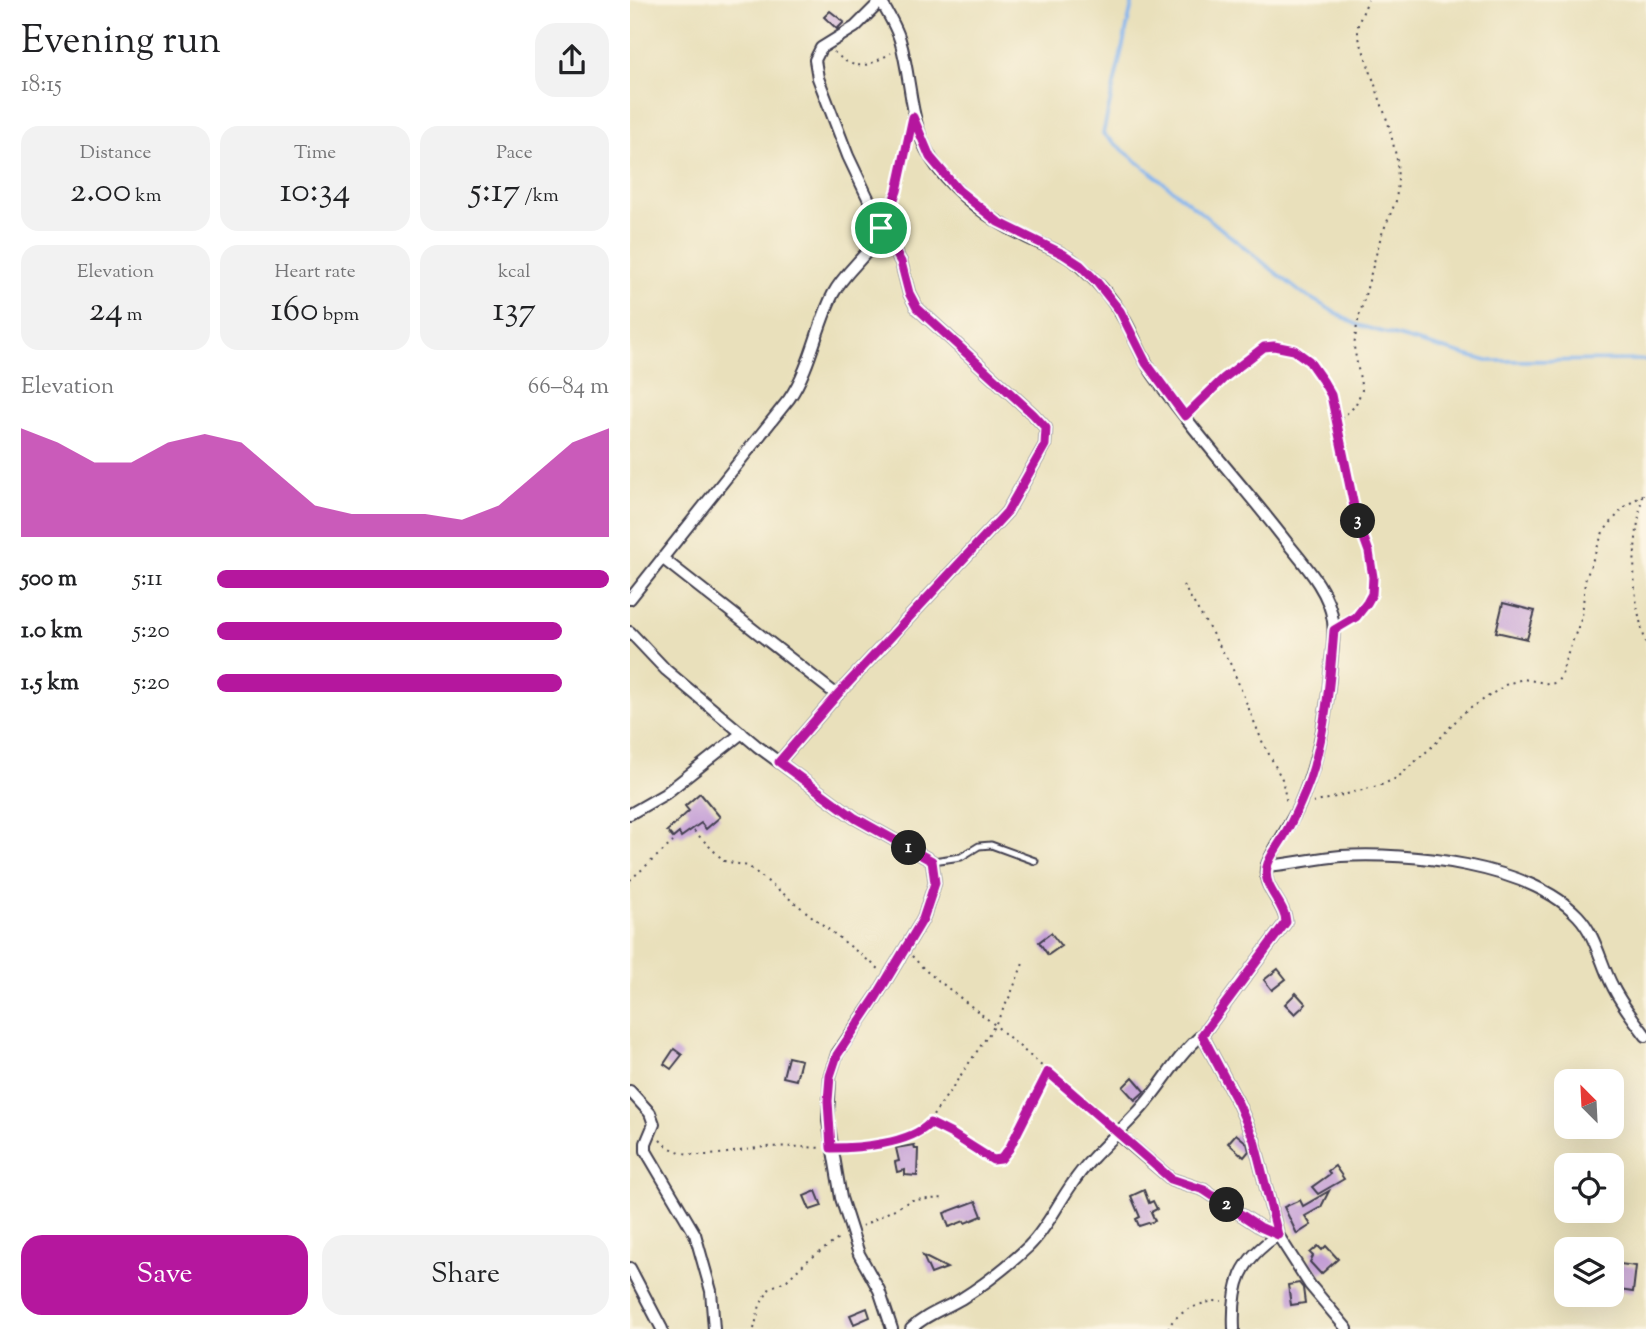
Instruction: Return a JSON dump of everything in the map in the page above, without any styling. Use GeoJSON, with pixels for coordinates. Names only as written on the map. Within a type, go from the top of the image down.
{"type":"FeatureCollection","features":[{"type":"Feature","properties":{"kind":"street"},"geometry":{"type":"LineString","coordinates":[[779,762],[837,695],[1007,512],[1045,445],[1046,428],[1033,414],[917,308],[909,293],[901,262],[881,229],[848,156],[818,78],[816,53],[855,27],[880,1],[896,28],[902,48],[913,117],[923,144],[937,167],[979,208],[1016,232],[1063,254],[1080,265],[1096,281],[1120,311],[1146,363],[1316,582],[1330,607],[1334,630],[1324,726],[1310,779],[1267,866],[1270,889],[1285,913],[1286,922],[1202,1035],[1188,1046],[1160,1086],[1091,1159],[1030,1245],[961,1298],[925,1317],[911,1329]]}},
{"type":"Feature","properties":{"kind":"street"},"geometry":{"type":"LineString","coordinates":[[630,599],[789,399],[805,374],[819,327],[834,292],[873,244],[881,229]]}},
{"type":"Feature","properties":{"kind":"street"},"geometry":{"type":"LineString","coordinates":[[662,558],[837,695]]}},
{"type":"Feature","properties":{"kind":"street"},"geometry":{"type":"LineString","coordinates":[[630,632],[666,670],[779,762],[855,818],[932,861],[935,883],[923,919],[837,1055],[830,1076],[828,1121],[841,1198],[850,1231],[879,1290],[892,1329]]}},
{"type":"Feature","properties":{"kind":"street"},"geometry":{"type":"LineString","coordinates":[[630,814],[664,794],[742,733]]}},
{"type":"Feature","properties":{"kind":"street"},"geometry":{"type":"LineString","coordinates":[[1267,866],[1341,856],[1410,856],[1450,861],[1528,884],[1566,905],[1580,917],[1591,935],[1613,987],[1646,1036]]}},
{"type":"Feature","properties":{"kind":"street"},"geometry":{"type":"LineString","coordinates":[[1202,1035],[1254,1140],[1278,1235],[1315,1292],[1347,1329]]}},
{"type":"Feature","properties":{"kind":"street"},"geometry":{"type":"LineString","coordinates":[[630,1091],[644,1104],[654,1124],[646,1143],[646,1151],[695,1234],[711,1291],[714,1329]]}},
{"type":"Feature","properties":{"kind":"street"},"geometry":{"type":"LineString","coordinates":[[1117,1133],[1171,1179],[1204,1190],[1260,1227],[1278,1235]]}},
{"type":"Feature","properties":{"kind":"street"},"geometry":{"type":"LineString","coordinates":[[1234,1329],[1233,1301],[1239,1278],[1250,1258],[1278,1235]]}},
{"type":"Feature","properties":{"kind":"street"},"geometry":{"type":"LineString","coordinates":[[630,1268],[662,1329]]}},
{"type":"Feature","properties":{"kind":"lane"},"geometry":{"type":"LineString","coordinates":[[932,861],[961,857],[979,846],[991,845],[1035,861]]}},
{"type":"Feature","properties":{"kind":"path"},"geometry":{"type":"LineString","coordinates":[[1335,424],[1355,406],[1362,390],[1354,347],[1357,325],[1381,236],[1396,201],[1398,182],[1397,160],[1389,125],[1358,35],[1358,24],[1368,0]]}},
{"type":"Feature","properties":{"kind":"path"},"geometry":{"type":"LineString","coordinates":[[828,43],[841,58],[859,66],[871,64],[902,48]]}},
{"type":"Feature","properties":{"kind":"path"},"geometry":{"type":"LineString","coordinates":[[881,229],[897,191],[909,137]]}},
{"type":"Feature","properties":{"kind":"path"},"geometry":{"type":"LineString","coordinates":[[1185,416],[1203,396],[1264,347],[1294,350],[1309,361],[1331,395],[1356,516],[1369,552],[1373,577],[1372,594],[1367,603],[1356,617],[1334,630]]}},
{"type":"Feature","properties":{"kind":"path"},"geometry":{"type":"LineString","coordinates":[[1183,584],[1231,665],[1262,741],[1294,808],[1381,785],[1397,778],[1435,744],[1462,714],[1507,684],[1523,679],[1551,684],[1557,682],[1562,675],[1582,617],[1585,582],[1603,532],[1624,507],[1646,492]]}},
{"type":"Feature","properties":{"kind":"path"},"geometry":{"type":"LineString","coordinates":[[1642,495],[1633,566],[1634,589],[1646,643]]}},
{"type":"Feature","properties":{"kind":"path"},"geometry":{"type":"LineString","coordinates":[[694,831],[724,861],[748,866],[889,976]]}},
{"type":"Feature","properties":{"kind":"path"},"geometry":{"type":"LineString","coordinates":[[630,880],[673,842]]}},
{"type":"Feature","properties":{"kind":"path"},"geometry":{"type":"LineString","coordinates":[[904,948],[925,970],[995,1025],[1117,1133]]}},
{"type":"Feature","properties":{"kind":"path"},"geometry":{"type":"LineString","coordinates":[[654,1124],[658,1137],[664,1143],[684,1153],[722,1153],[775,1147],[850,1148],[887,1142],[918,1133],[930,1123],[936,1109],[995,1025],[1024,961]]}},
{"type":"Feature","properties":{"kind":"path"},"geometry":{"type":"LineString","coordinates":[[930,1123],[993,1160],[1001,1159],[1009,1149],[1048,1072]]}},
{"type":"Feature","properties":{"kind":"path"},"geometry":{"type":"LineString","coordinates":[[754,1329],[760,1305],[770,1288],[787,1280],[807,1261],[850,1231],[912,1200],[945,1198]]}},
{"type":"Feature","properties":{"kind":"path"},"geometry":{"type":"LineString","coordinates":[[1168,1329],[1171,1322],[1179,1316],[1206,1303],[1233,1301]]}},
{"type":"Feature","properties":{"kind":"building"},"geometry":{"type":"Polygon","coordinates":[[[830,11],[844,22],[837,29],[824,17],[830,11]]]}},
{"type":"Feature","properties":{"kind":"building"},"geometry":{"type":"Polygon","coordinates":[[[1503,603],[1535,611],[1527,639],[1496,632],[1503,603]]]}},
{"type":"Feature","properties":{"kind":"building"},"geometry":{"type":"Polygon","coordinates":[[[700,793],[720,817],[706,829],[701,823],[681,837],[679,833],[673,838],[667,831],[689,811],[685,806],[700,793]]]}},
{"type":"Feature","properties":{"kind":"building"},"geometry":{"type":"Polygon","coordinates":[[[1051,933],[1061,946],[1048,955],[1039,942],[1051,933]]]}},
{"type":"Feature","properties":{"kind":"building"},"geometry":{"type":"Polygon","coordinates":[[[1278,969],[1286,979],[1272,990],[1264,980],[1278,969]]]}},
{"type":"Feature","properties":{"kind":"building"},"geometry":{"type":"Polygon","coordinates":[[[1296,993],[1306,1004],[1295,1014],[1285,1004],[1296,993]]]}},
{"type":"Feature","properties":{"kind":"building"},"geometry":{"type":"Polygon","coordinates":[[[674,1049],[682,1055],[671,1069],[664,1064],[674,1049]]]}},
{"type":"Feature","properties":{"kind":"building"},"geometry":{"type":"Polygon","coordinates":[[[788,1057],[801,1060],[796,1080],[783,1077],[788,1057]]]}},
{"type":"Feature","properties":{"kind":"building"},"geometry":{"type":"Polygon","coordinates":[[[1133,1077],[1145,1091],[1135,1100],[1123,1087],[1133,1077]]]}},
{"type":"Feature","properties":{"kind":"building"},"geometry":{"type":"Polygon","coordinates":[[[1236,1134],[1247,1143],[1249,1151],[1244,1157],[1228,1143],[1236,1134]]]}},
{"type":"Feature","properties":{"kind":"building"},"geometry":{"type":"Polygon","coordinates":[[[914,1145],[915,1149],[918,1149],[917,1176],[905,1175],[905,1170],[897,1172],[895,1162],[899,1161],[896,1148],[914,1145]]]}},
{"type":"Feature","properties":{"kind":"building"},"geometry":{"type":"Polygon","coordinates":[[[1335,1166],[1344,1179],[1318,1194],[1312,1187],[1330,1174],[1328,1171],[1335,1166]]]}},
{"type":"Feature","properties":{"kind":"building"},"geometry":{"type":"Polygon","coordinates":[[[1144,1190],[1149,1203],[1153,1201],[1157,1209],[1151,1212],[1155,1221],[1139,1226],[1136,1219],[1140,1217],[1131,1196],[1144,1190]]]}},
{"type":"Feature","properties":{"kind":"building"},"geometry":{"type":"Polygon","coordinates":[[[816,1191],[822,1206],[810,1210],[804,1196],[816,1191]]]}},
{"type":"Feature","properties":{"kind":"building"},"geometry":{"type":"Polygon","coordinates":[[[1329,1191],[1321,1207],[1305,1216],[1311,1225],[1297,1234],[1284,1207],[1300,1200],[1303,1206],[1329,1191]]]}},
{"type":"Feature","properties":{"kind":"building"},"geometry":{"type":"Polygon","coordinates":[[[976,1201],[982,1216],[949,1227],[944,1213],[976,1201]]]}},
{"type":"Feature","properties":{"kind":"building"},"geometry":{"type":"Polygon","coordinates":[[[1318,1246],[1322,1250],[1326,1246],[1338,1259],[1321,1274],[1310,1262],[1313,1256],[1310,1253],[1318,1246]]]}},
{"type":"Feature","properties":{"kind":"building"},"geometry":{"type":"Polygon","coordinates":[[[923,1256],[947,1268],[931,1274],[923,1256]]]}},
{"type":"Feature","properties":{"kind":"building"},"geometry":{"type":"Polygon","coordinates":[[[1624,1264],[1636,1266],[1633,1292],[1624,1291],[1624,1264]]]}},
{"type":"Feature","properties":{"kind":"building"},"geometry":{"type":"Polygon","coordinates":[[[1299,1283],[1303,1288],[1305,1303],[1291,1305],[1288,1285],[1299,1283]]]}},
{"type":"Feature","properties":{"kind":"building"},"geometry":{"type":"Polygon","coordinates":[[[867,1308],[870,1317],[854,1324],[850,1315],[867,1308]]]}},
{"type":"Feature","properties":{"kind":"waterway"},"geometry":{"type":"LineString","coordinates":[[1133,0],[1103,134],[1300,292],[1357,325],[1487,361],[1646,360]]}},
{"type":"Feature","properties":{"kind":"route"},"geometry":{"type":"LineString","coordinates":[[913,117],[930,157],[958,190],[998,222],[1063,254],[1080,265],[1096,281],[1120,311],[1146,363],[1185,416],[1203,396],[1264,347],[1294,350],[1309,361],[1331,395],[1356,516],[1369,552],[1373,577],[1372,594],[1356,617],[1334,630],[1324,726],[1310,779],[1300,805],[1267,866],[1270,889],[1285,913],[1286,922],[1202,1035],[1254,1140],[1278,1235],[1260,1227],[1204,1190],[1171,1179],[1048,1072],[1009,1149],[1001,1159],[986,1157],[930,1123],[918,1133],[875,1144],[831,1148],[828,1101],[830,1076],[837,1055],[923,919],[935,883],[934,875],[932,861],[855,818],[779,762],[837,695],[1007,512],[1045,445],[1046,428],[917,308],[909,293],[901,262],[881,228],[897,191],[913,117]]}}]}
